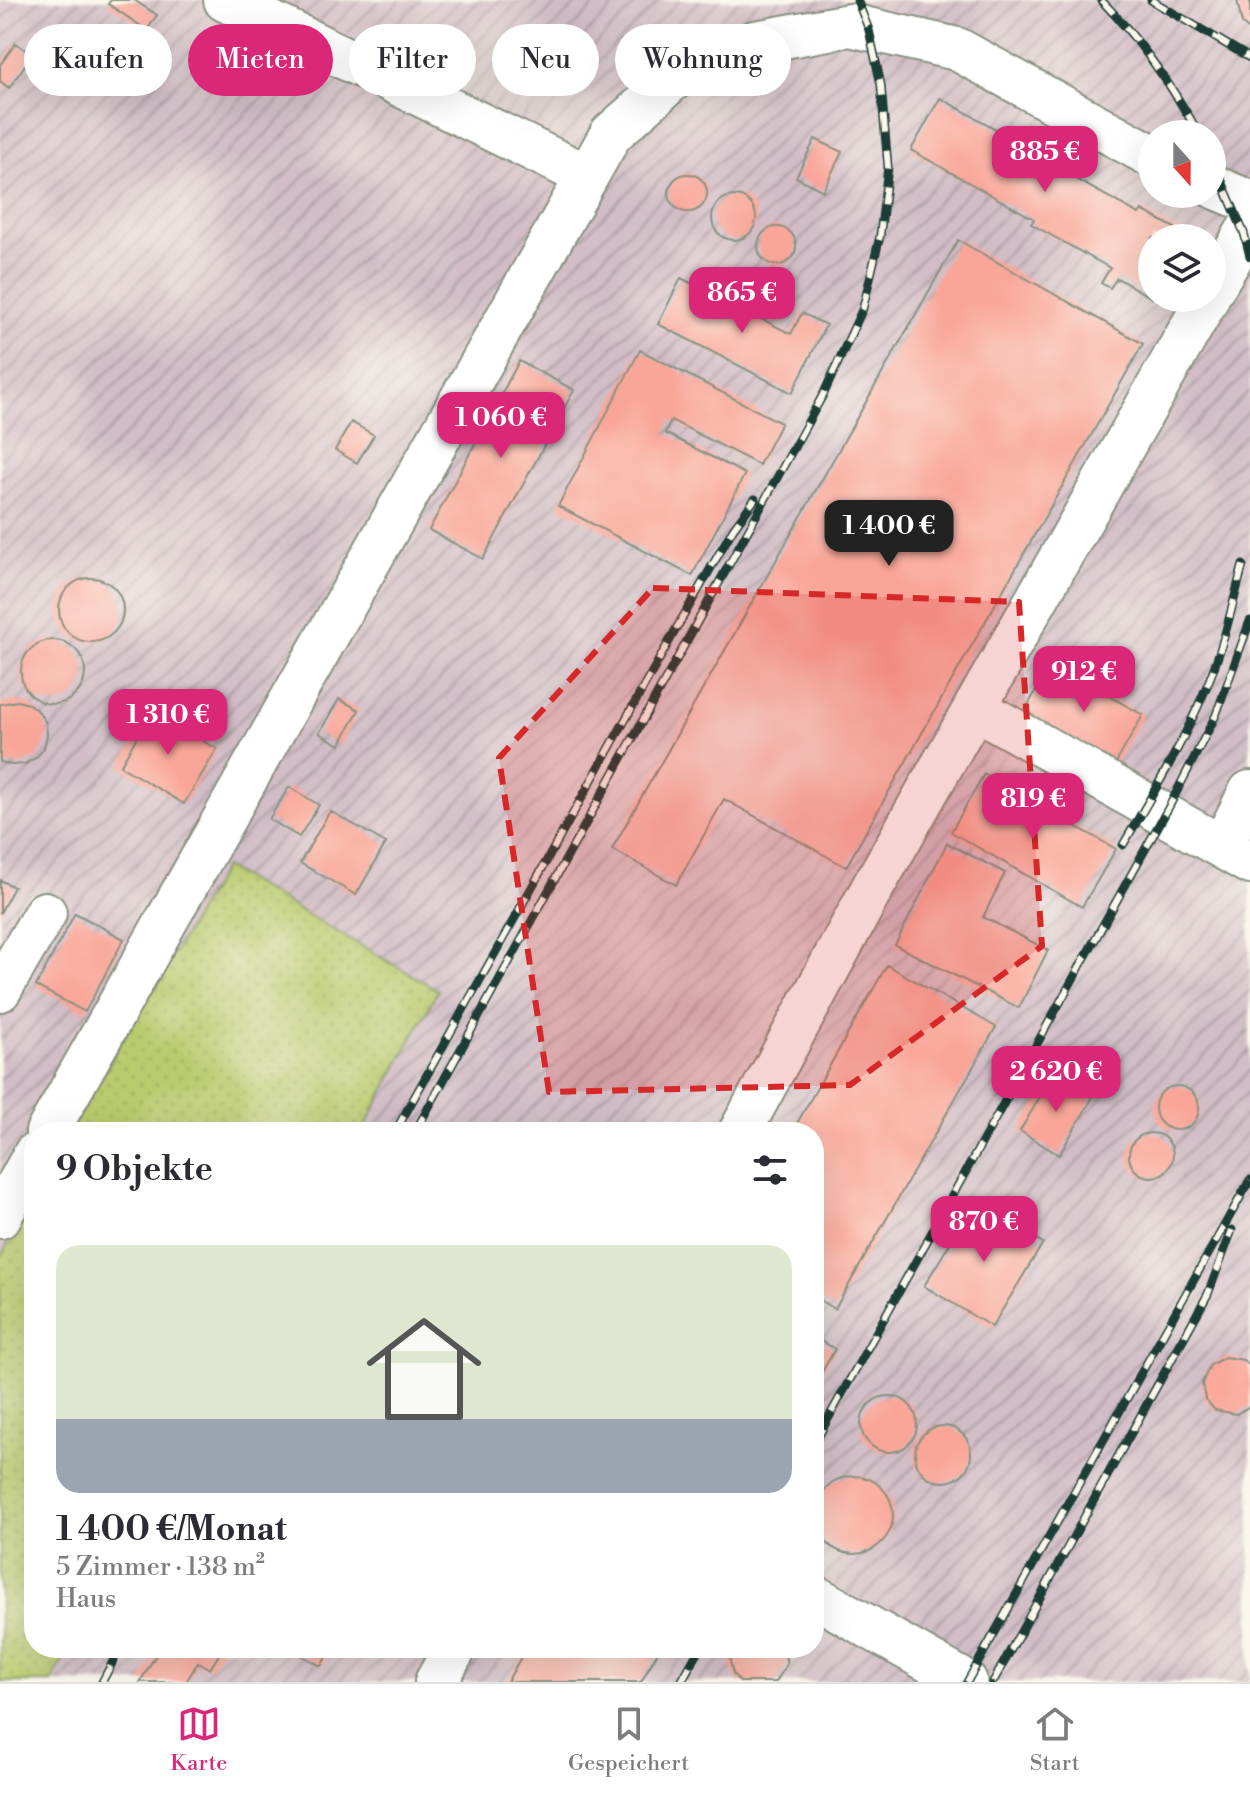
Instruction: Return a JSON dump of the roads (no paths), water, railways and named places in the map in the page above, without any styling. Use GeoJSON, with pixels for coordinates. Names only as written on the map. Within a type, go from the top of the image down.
{"type":"FeatureCollection","features":[{"type":"Feature","properties":{"kind":"lane"},"geometry":{"type":"LineString","coordinates":[[225,0],[587,176]]}},
{"type":"Feature","properties":{"kind":"lane"},"geometry":{"type":"LineString","coordinates":[[46,1122],[611,134],[678,75],[755,42],[850,25],[957,49],[1138,148]]}},
{"type":"Feature","properties":{"kind":"lane"},"geometry":{"type":"LineString","coordinates":[[1226,192],[1250,202]]}},
{"type":"Feature","properties":{"kind":"lane"},"geometry":{"type":"LineString","coordinates":[[1226,266],[1250,226]]}},
{"type":"Feature","properties":{"kind":"lane"},"geometry":{"type":"LineString","coordinates":[[745,1122],[874,885],[1200,312]]}},
{"type":"Feature","properties":{"kind":"lane"},"geometry":{"type":"LineString","coordinates":[[975,708],[1236,855],[1250,792]]}},
{"type":"Feature","properties":{"kind":"lane"},"geometry":{"type":"LineString","coordinates":[[0,990],[45,913]]}},
{"type":"Feature","properties":{"kind":"lane"},"geometry":{"type":"LineString","coordinates":[[0,1217],[24,1162]]}},
{"type":"Feature","properties":{"kind":"lane"},"geometry":{"type":"LineString","coordinates":[[824,1602],[966,1682]]}},
{"type":"Feature","properties":{"kind":"lane"},"geometry":{"type":"LineString","coordinates":[[436,1682],[449,1658]]}},
{"type":"Feature","properties":{"kind":"railway"},"geometry":{"type":"LineString","coordinates":[[421,1122],[824,393],[863,308],[880,236],[888,167],[881,85],[869,30],[857,0]]}},
{"type":"Feature","properties":{"kind":"railway"},"geometry":{"type":"LineString","coordinates":[[1101,0],[1154,64],[1191,120]]}},
{"type":"Feature","properties":{"kind":"railway"},"geometry":{"type":"LineString","coordinates":[[1151,0],[1250,58]]}},
{"type":"Feature","properties":{"kind":"railway"},"geometry":{"type":"LineString","coordinates":[[1226,191],[1250,256]]}},
{"type":"Feature","properties":{"kind":"railway"},"geometry":{"type":"LineString","coordinates":[[401,1122],[733,529],[755,499]]}},
{"type":"Feature","properties":{"kind":"railway"},"geometry":{"type":"LineString","coordinates":[[1123,845],[1178,748],[1206,688],[1243,565]]}},
{"type":"Feature","properties":{"kind":"railway"},"geometry":{"type":"LineString","coordinates":[[824,1426],[1171,803],[1216,715],[1250,621]]}},
{"type":"Feature","properties":{"kind":"railway"},"geometry":{"type":"LineString","coordinates":[[967,1682],[1250,1180]]}},
{"type":"Feature","properties":{"kind":"railway"},"geometry":{"type":"LineString","coordinates":[[993,1682],[1208,1294],[1232,1230]]}},
{"type":"Feature","properties":{"kind":"railway"},"geometry":{"type":"LineString","coordinates":[[102,1682],[115,1658]]}},
{"type":"Feature","properties":{"kind":"railway"},"geometry":{"type":"LineString","coordinates":[[681,1682],[694,1658]]}}]}
